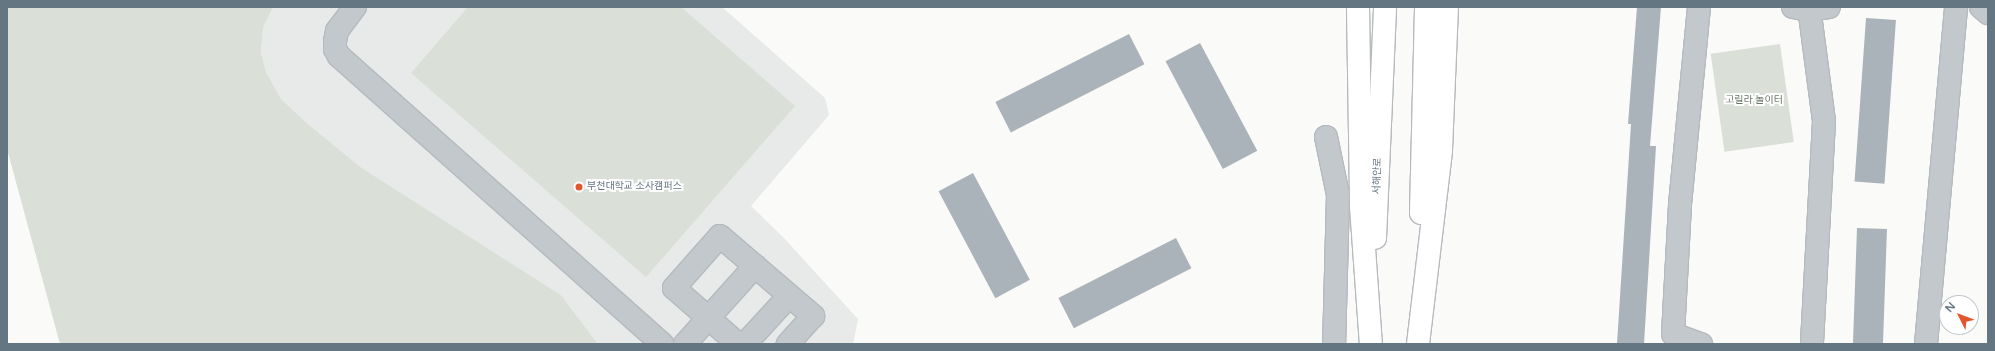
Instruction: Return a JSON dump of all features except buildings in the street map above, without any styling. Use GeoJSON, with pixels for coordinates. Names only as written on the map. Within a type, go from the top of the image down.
{"type":"FeatureCollection","features":[{"type":"Feature","properties":{"kind":"main road"},"geometry":{"type":"LineString","coordinates":[[1358,7],[1361,206],[1371,344]]}},
{"type":"Feature","properties":{"kind":"main road","name":"서해안로"},"geometry":{"type":"LineString","coordinates":[[1371,344],[1385,7]]}},
{"type":"Feature","properties":{"kind":"main road"},"geometry":{"type":"LineString","coordinates":[[1418,344],[1426,7]]}},
{"type":"Feature","properties":{"kind":"main road"},"geometry":{"type":"LineString","coordinates":[[1418,344],[1441,150],[1447,7]]}},
{"type":"Feature","properties":{"kind":"street"},"geometry":{"type":"LineString","coordinates":[[355,7],[337,31],[335,49],[339,56],[662,344]]}},
{"type":"Feature","properties":{"kind":"street"},"geometry":{"type":"LineString","coordinates":[[1699,7],[1680,206],[1673,334],[1701,344]]}},
{"type":"Feature","properties":{"kind":"street"},"geometry":{"type":"LineString","coordinates":[[1926,344],[1956,7]]}},
{"type":"Feature","properties":{"kind":"street"},"geometry":{"type":"LineString","coordinates":[[1980,7],[1988,13]]}},
{"type":"Feature","properties":{"kind":"street"},"geometry":{"type":"LineString","coordinates":[[1810,8],[1824,121],[1812,344]]}},
{"type":"Feature","properties":{"kind":"street"},"geometry":{"type":"LineString","coordinates":[[1326,137],[1338,195],[1334,344]]}},
{"type":"Feature","properties":{"kind":"street"},"geometry":{"type":"LineString","coordinates":[[738,344],[674,288],[720,236],[813,316],[788,344]]}},
{"type":"Feature","properties":{"kind":"street"},"geometry":{"type":"LineString","coordinates":[[685,344],[755,266]]}},
{"type":"Feature","properties":{"kind":"street"},"geometry":{"type":"LineString","coordinates":[[745,344],[789,296]]}},
{"type":"Feature","properties":{"kind":"shaded area","name":"부천대학교 소사캠퍼스"},"geometry":{"type":"Polygon","coordinates":[[[273,7],[722,7],[825,98],[829,115],[751,206],[783,237],[858,319],[853,344],[598,344],[561,295],[362,168],[309,125],[281,99],[266,72],[261,52],[263,28],[273,7]]]}},
{"type":"Feature","properties":{"kind":"green space"},"geometry":{"type":"Polygon","coordinates":[[[7,7],[273,7],[263,28],[261,52],[266,72],[281,99],[309,125],[362,168],[561,295],[598,344],[60,344],[7,149],[7,7]]]}},
{"type":"Feature","properties":{"kind":"green space"},"geometry":{"type":"Polygon","coordinates":[[[468,7],[681,7],[795,106],[646,277],[411,73],[468,7]]]}},
{"type":"Feature","properties":{"kind":"green space","name":"고릴라 놀이터"},"geometry":{"type":"Polygon","coordinates":[[[1780,44],[1794,142],[1724,152],[1711,54],[1780,44]]]}},
{"type":"Feature","properties":{"kind":"place","name":"부천대학교 소사캠퍼스"},"geometry":{"type":"Point","coordinates":[579,187]}}]}
